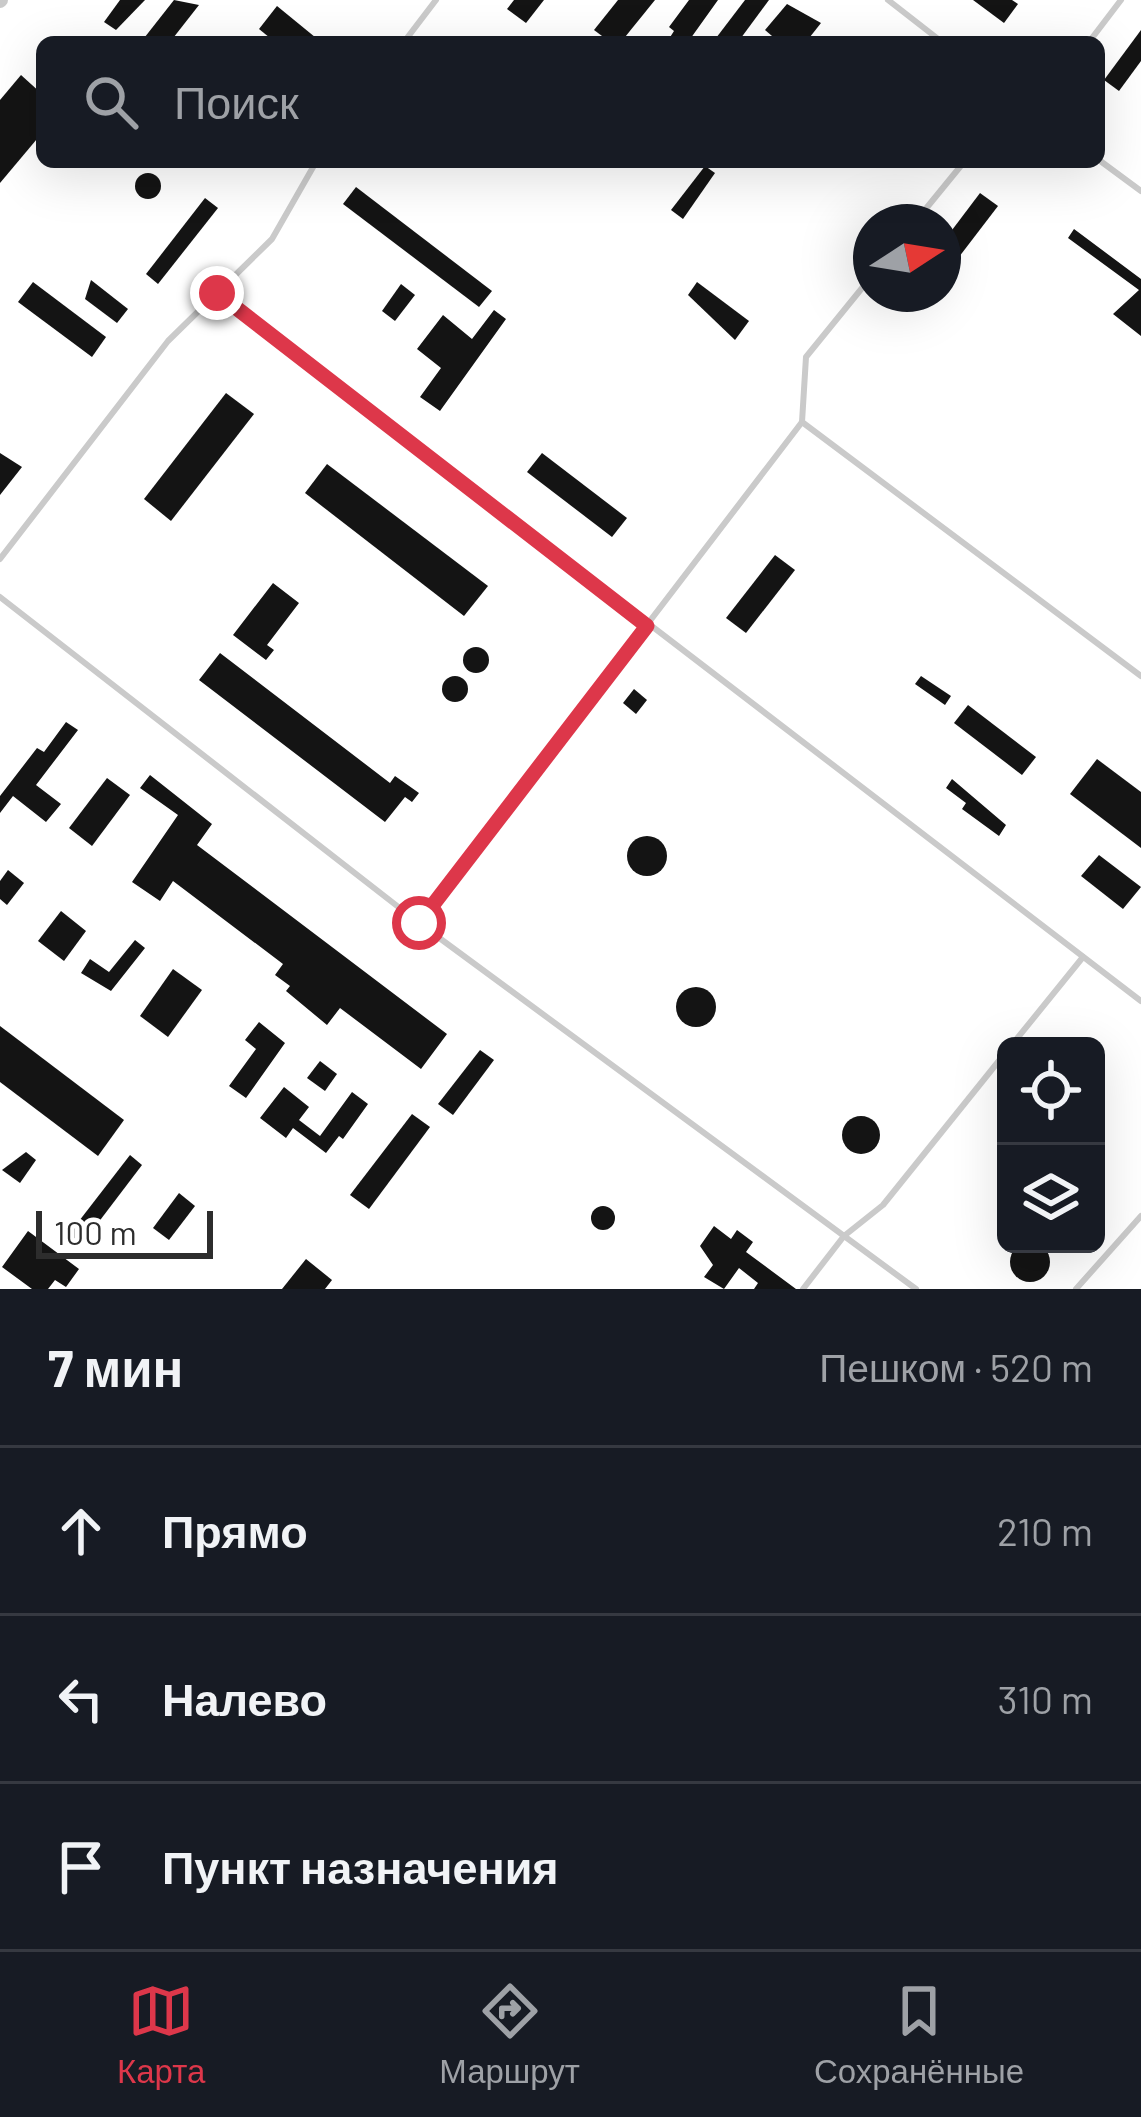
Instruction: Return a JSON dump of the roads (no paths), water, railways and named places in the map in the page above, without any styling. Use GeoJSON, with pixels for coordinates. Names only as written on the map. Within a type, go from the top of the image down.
{"type":"FeatureCollection","features":[{"type":"Feature","properties":{"kind":"lane"},"geometry":{"type":"LineString","coordinates":[[409,36],[436,0]]}},
{"type":"Feature","properties":{"kind":"lane"},"geometry":{"type":"LineString","coordinates":[[888,0],[934,36]]}},
{"type":"Feature","properties":{"kind":"lane"},"geometry":{"type":"LineString","coordinates":[[1094,36],[1121,0]]}},
{"type":"Feature","properties":{"kind":"lane"},"geometry":{"type":"LineString","coordinates":[[1105,164],[1141,191]]}},
{"type":"Feature","properties":{"kind":"lane"},"geometry":{"type":"LineString","coordinates":[[0,559],[168,341],[272,239],[313,168]]}},
{"type":"Feature","properties":{"kind":"lane"},"geometry":{"type":"LineString","coordinates":[[930,204],[959,168]]}},
{"type":"Feature","properties":{"kind":"lane"},"geometry":{"type":"LineString","coordinates":[[217,293],[1141,1000]]}},
{"type":"Feature","properties":{"kind":"lane"},"geometry":{"type":"LineString","coordinates":[[419,923],[802,422],[806,357],[853,299]]}},
{"type":"Feature","properties":{"kind":"lane"},"geometry":{"type":"LineString","coordinates":[[802,422],[1141,676]]}},
{"type":"Feature","properties":{"kind":"lane"},"geometry":{"type":"LineString","coordinates":[[0,597],[419,923],[916,1289]]}},
{"type":"Feature","properties":{"kind":"lane"},"geometry":{"type":"LineString","coordinates":[[1019,1037],[1083,957]]}},
{"type":"Feature","properties":{"kind":"lane"},"geometry":{"type":"LineString","coordinates":[[803,1289],[844,1236],[883,1204],[997,1064]]}},
{"type":"Feature","properties":{"kind":"lane"},"geometry":{"type":"LineString","coordinates":[[1076,1289],[1141,1216]]}}]}
